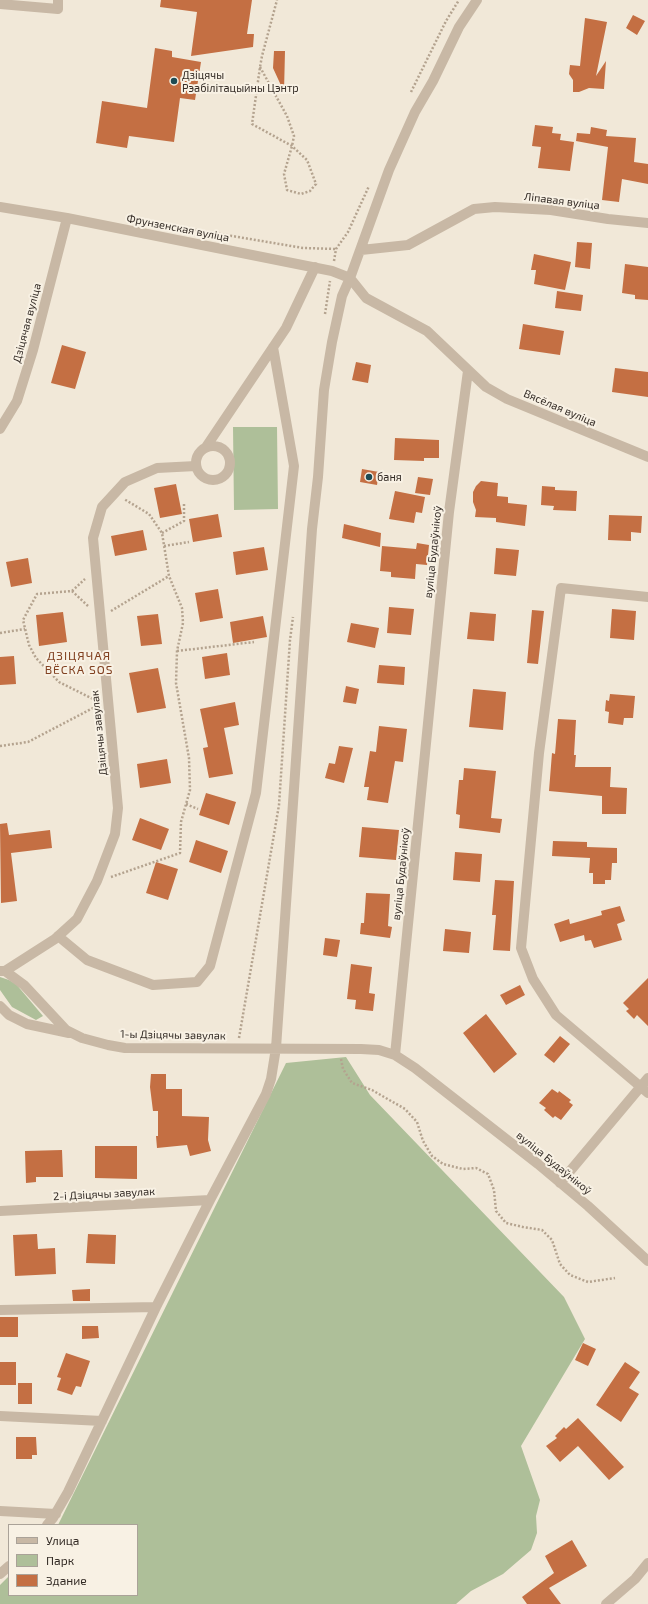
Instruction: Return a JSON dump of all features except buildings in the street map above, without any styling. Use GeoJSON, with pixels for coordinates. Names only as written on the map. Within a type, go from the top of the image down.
{"type":"FeatureCollection","features":[{"type":"Feature","properties":{"kind":"street"},"geometry":{"type":"LineString","coordinates":[[0,4],[58,9],[58,0]]}},
{"type":"Feature","properties":{"kind":"street"},"geometry":{"type":"LineString","coordinates":[[48,1524],[56,1514],[68,1492],[156,1307],[266,1094],[271,1079],[276,1048],[311,537],[318,477],[324,390],[332,342],[342,296],[361,250],[390,170],[415,112],[433,81],[459,27],[476,0]]}},
{"type":"Feature","properties":{"kind":"street","name":"Фрунзенская вуліца"},"geometry":{"type":"LineString","coordinates":[[0,207],[67,218],[315,266],[350,278]]}},
{"type":"Feature","properties":{"kind":"street","name":"Ліпавая вуліца"},"geometry":{"type":"LineString","coordinates":[[361,250],[408,245],[474,209],[495,207],[551,210],[608,219],[648,222]]}},
{"type":"Feature","properties":{"kind":"street","name":"Дзіцячая вуліца"},"geometry":{"type":"LineString","coordinates":[[0,429],[17,401],[33,350],[67,218]]}},
{"type":"Feature","properties":{"kind":"street"},"geometry":{"type":"LineString","coordinates":[[206,447],[215,446],[223,449],[230,459],[229,469],[224,476],[213,480],[203,476],[198,471],[196,466],[198,454],[206,447],[286,328],[315,266]]}},
{"type":"Feature","properties":{"kind":"street","name":"Вясёлая вуліца"},"geometry":{"type":"LineString","coordinates":[[350,278],[366,298],[427,331],[468,372],[486,387],[507,399],[648,457]]}},
{"type":"Feature","properties":{"kind":"street"},"geometry":{"type":"LineString","coordinates":[[58,936],[87,960],[153,985],[197,982],[210,966],[256,793],[294,466],[273,347]]}},
{"type":"Feature","properties":{"kind":"street","name":"вуліца Будаўнікоў"},"geometry":{"type":"LineString","coordinates":[[468,372],[449,512],[395,1054],[415,1068],[560,1183],[588,1206],[648,1261]]}},
{"type":"Feature","properties":{"kind":"street","name":"Дзіцячы завулак"},"geometry":{"type":"LineString","coordinates":[[2,971],[58,936],[78,919],[97,881],[115,834],[118,808],[93,538],[102,507],[125,482],[156,468],[196,466]]}},
{"type":"Feature","properties":{"kind":"street"},"geometry":{"type":"LineString","coordinates":[[644,1090],[556,1015],[533,978],[521,948],[539,753],[561,588],[648,597]]}},
{"type":"Feature","properties":{"kind":"street","name":"1-ы Дзіцячы завулак"},"geometry":{"type":"LineString","coordinates":[[2,971],[24,985],[54,1019],[66,1030],[82,1038],[125,1048],[338,1048],[379,1050],[395,1054]]}},
{"type":"Feature","properties":{"kind":"street"},"geometry":{"type":"LineString","coordinates":[[0,1006],[9,1015],[26,1024],[73,1034]]}},
{"type":"Feature","properties":{"kind":"street"},"geometry":{"type":"LineString","coordinates":[[560,1183],[644,1090],[648,1078]]}},
{"type":"Feature","properties":{"kind":"street","name":"2-і Дзіцячы завулак"},"geometry":{"type":"LineString","coordinates":[[0,1211],[210,1200]]}},
{"type":"Feature","properties":{"kind":"street"},"geometry":{"type":"LineString","coordinates":[[0,1310],[156,1307]]}},
{"type":"Feature","properties":{"kind":"street"},"geometry":{"type":"LineString","coordinates":[[0,1416],[102,1421]]}},
{"type":"Feature","properties":{"kind":"street"},"geometry":{"type":"LineString","coordinates":[[0,1512],[56,1514]]}},
{"type":"Feature","properties":{"kind":"street"},"geometry":{"type":"LineString","coordinates":[[606,1604],[634,1579],[648,1563]]}},
{"type":"Feature","properties":{"kind":"street"},"geometry":{"type":"LineString","coordinates":[[0,1574],[8,1567]]}},
{"type":"Feature","properties":{"kind":"path"},"geometry":{"type":"LineString","coordinates":[[260,67],[287,116],[294,136],[292,146],[284,174],[287,190],[301,194],[310,191],[316,184],[308,160],[292,146],[252,124],[260,67],[277,0]]}},
{"type":"Feature","properties":{"kind":"path"},"geometry":{"type":"LineString","coordinates":[[164,224],[303,248],[336,248]]}},
{"type":"Feature","properties":{"kind":"path"},"geometry":{"type":"LineString","coordinates":[[97,881],[180,853],[181,822],[190,790],[189,758],[176,683],[177,651],[183,623],[182,608],[169,576],[162,533],[149,514],[115,493]]}},
{"type":"Feature","properties":{"kind":"path"},"geometry":{"type":"LineString","coordinates":[[162,533],[184,521],[184,504]]}},
{"type":"Feature","properties":{"kind":"path"},"geometry":{"type":"LineString","coordinates":[[164,546],[189,542]]}},
{"type":"Feature","properties":{"kind":"path"},"geometry":{"type":"LineString","coordinates":[[37,594],[23,620],[29,645],[36,658],[59,682],[108,706]]}},
{"type":"Feature","properties":{"kind":"path"},"geometry":{"type":"LineString","coordinates":[[0,633],[25,629]]}},
{"type":"Feature","properties":{"kind":"path"},"geometry":{"type":"LineString","coordinates":[[177,651],[254,642]]}},
{"type":"Feature","properties":{"kind":"path"},"geometry":{"type":"LineString","coordinates":[[0,746],[28,742],[93,708],[108,706]]}},
{"type":"Feature","properties":{"kind":"path"},"geometry":{"type":"LineString","coordinates":[[186,804],[198,809]]}},
{"type":"Feature","properties":{"kind":"path"},"geometry":{"type":"LineString","coordinates":[[338,1048],[343,1069],[352,1083],[372,1090],[405,1109],[417,1122],[423,1141],[432,1156],[443,1164],[463,1170],[476,1168],[488,1174],[494,1190],[496,1211],[506,1223],[542,1230],[552,1240],[560,1264],[570,1275],[588,1282],[614,1278]]}},
{"type":"Feature","properties":{"kind":"green space"},"geometry":{"type":"Polygon","coordinates":[[[233,427],[277,427],[278,509],[234,510],[233,427]]]}},
{"type":"Feature","properties":{"kind":"green space"},"geometry":{"type":"Polygon","coordinates":[[[0,977],[16,984],[43,1016],[36,1020],[12,1007],[0,990],[0,977]]]}},
{"type":"Feature","properties":{"kind":"green space"},"geometry":{"type":"Polygon","coordinates":[[[346,1057],[370,1095],[564,1297],[585,1339],[521,1446],[540,1500],[536,1516],[537,1533],[531,1550],[503,1574],[471,1591],[456,1604],[0,1604],[0,1585],[8,1577],[8,1596],[138,1596],[138,1524],[58,1524],[286,1063],[346,1057]]]}},
{"type":"Feature","properties":{"kind":"place","name":"Дзіцячы Рэабілітацыйны Цэнтр"},"geometry":{"type":"Point","coordinates":[174,81]}},
{"type":"Feature","properties":{"kind":"place","name":"баня"},"geometry":{"type":"Point","coordinates":[369,477]}},
{"type":"Feature","properties":{"kind":"district","name":"ДЗІЦЯЧАЯ ВЁСКА SOS"},"geometry":{"type":"Point","coordinates":[79,663]}}]}
